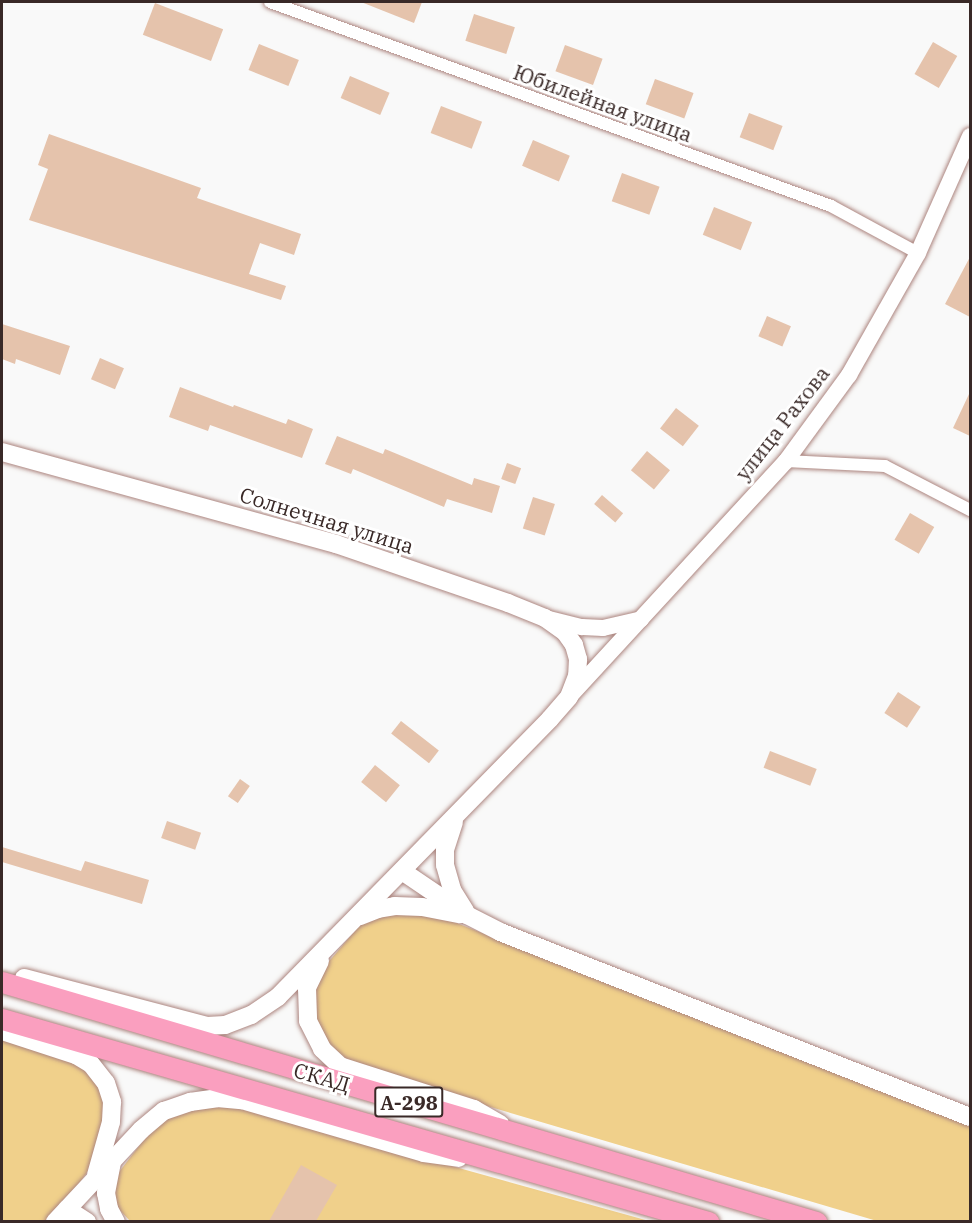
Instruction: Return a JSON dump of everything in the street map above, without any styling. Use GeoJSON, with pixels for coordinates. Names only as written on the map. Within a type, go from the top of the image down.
{"type":"FeatureCollection","features":[{"type":"Feature","properties":{"kind":"highway","name":"СКАД"},"geometry":{"type":"LineString","coordinates":[[2,982],[816,1221]]}},
{"type":"Feature","properties":{"kind":"highway","name":"СКАД"},"geometry":{"type":"LineString","coordinates":[[2,1019],[708,1221]]}},
{"type":"Feature","properties":{"kind":"main road","name":"Солнечная улица"},"geometry":{"type":"LineString","coordinates":[[2,452],[336,544],[453,583],[545,618],[565,632],[574,645],[578,659],[577,676],[569,697]]}},
{"type":"Feature","properties":{"kind":"main road"},"geometry":{"type":"LineString","coordinates":[[2,975],[20,977],[207,1026],[225,1025],[251,1015],[278,997],[327,949],[456,818],[569,697]]}},
{"type":"Feature","properties":{"kind":"main road"},"geometry":{"type":"LineString","coordinates":[[456,818],[448,833],[445,865],[452,890],[467,915]]}},
{"type":"Feature","properties":{"kind":"main road"},"geometry":{"type":"LineString","coordinates":[[402,871],[467,915],[500,932],[970,1116]]}},
{"type":"Feature","properties":{"kind":"main road"},"geometry":{"type":"LineString","coordinates":[[356,918],[378,909],[395,906],[422,907],[467,915]]}},
{"type":"Feature","properties":{"kind":"main road"},"geometry":{"type":"LineString","coordinates":[[327,949],[310,979],[306,1005],[308,1021],[315,1039],[328,1055],[347,1069],[474,1108],[518,1134]]}},
{"type":"Feature","properties":{"kind":"main road"},"geometry":{"type":"LineString","coordinates":[[2,1031],[76,1055],[91,1064],[106,1083],[112,1101],[111,1122],[94,1179]]}},
{"type":"Feature","properties":{"kind":"main road"},"geometry":{"type":"LineString","coordinates":[[87,1221],[61,1215],[112,1160],[164,1112],[190,1102],[218,1098],[242,1100],[424,1153],[511,1165]]}},
{"type":"Feature","properties":{"kind":"main road"},"geometry":{"type":"LineString","coordinates":[[112,1160],[106,1193],[109,1209],[116,1221]]}},
{"type":"Feature","properties":{"kind":"street","name":"Юбилейная улица"},"geometry":{"type":"LineString","coordinates":[[270,2],[831,206],[918,253]]}},
{"type":"Feature","properties":{"kind":"street","name":"улица Рахова"},"geometry":{"type":"LineString","coordinates":[[569,697],[786,461],[849,375],[918,253],[970,136]]}},
{"type":"Feature","properties":{"kind":"street"},"geometry":{"type":"LineString","coordinates":[[786,461],[885,466],[970,510]]}},
{"type":"Feature","properties":{"kind":"street"},"geometry":{"type":"LineString","coordinates":[[545,618],[582,627],[603,628],[642,618]]}},
{"type":"Feature","properties":{"kind":"shaded area"},"geometry":{"type":"Polygon","coordinates":[[[396,911],[444,918],[970,1125],[970,1221],[877,1221],[355,1067],[327,1045],[311,1005],[319,973],[360,925],[396,911]]]}},
{"type":"Feature","properties":{"kind":"shaded area"},"geometry":{"type":"Polygon","coordinates":[[[2,1039],[73,1061],[89,1070],[99,1083],[107,1115],[88,1171],[63,1205],[46,1221],[2,1221],[2,1039]]]}},
{"type":"Feature","properties":{"kind":"shaded area"},"geometry":{"type":"Polygon","coordinates":[[[214,1105],[247,1109],[649,1221],[130,1221],[116,1206],[114,1190],[119,1172],[146,1137],[166,1119],[188,1109],[214,1105]]]}},
{"type":"Feature","properties":{"kind":"building"},"geometry":{"type":"Polygon","coordinates":[[[361,2],[422,2],[414,23],[361,2]]]}},
{"type":"Feature","properties":{"kind":"building"},"geometry":{"type":"Polygon","coordinates":[[[155,3],[223,29],[211,61],[143,35],[155,3]]]}},
{"type":"Feature","properties":{"kind":"building"},"geometry":{"type":"Polygon","coordinates":[[[474,14],[515,27],[506,54],[465,41],[474,14]]]}},
{"type":"Feature","properties":{"kind":"building"},"geometry":{"type":"Polygon","coordinates":[[[933,42],[957,56],[939,88],[914,74],[933,42]]]}},
{"type":"Feature","properties":{"kind":"building"},"geometry":{"type":"Polygon","coordinates":[[[259,44],[299,60],[288,86],[249,70],[259,44]]]}},
{"type":"Feature","properties":{"kind":"building"},"geometry":{"type":"Polygon","coordinates":[[[565,45],[603,59],[593,85],[555,71],[565,45]]]}},
{"type":"Feature","properties":{"kind":"building"},"geometry":{"type":"Polygon","coordinates":[[[350,76],[390,93],[380,115],[341,98],[350,76]]]}},
{"type":"Feature","properties":{"kind":"building"},"geometry":{"type":"Polygon","coordinates":[[[655,79],[694,93],[684,118],[646,104],[655,79]]]}},
{"type":"Feature","properties":{"kind":"building"},"geometry":{"type":"Polygon","coordinates":[[[441,106],[482,122],[472,149],[431,133],[441,106]]]}},
{"type":"Feature","properties":{"kind":"building"},"geometry":{"type":"Polygon","coordinates":[[[749,113],[783,126],[773,150],[740,137],[749,113]]]}},
{"type":"Feature","properties":{"kind":"building"},"geometry":{"type":"Polygon","coordinates":[[[49,134],[201,188],[197,198],[301,234],[294,255],[260,243],[249,274],[286,286],[281,300],[29,220],[48,169],[38,165],[49,134]]]}},
{"type":"Feature","properties":{"kind":"building"},"geometry":{"type":"Polygon","coordinates":[[[533,140],[570,156],[559,181],[522,166],[533,140]]]}},
{"type":"Feature","properties":{"kind":"building"},"geometry":{"type":"Polygon","coordinates":[[[622,173],[660,187],[649,215],[612,201],[622,173]]]}},
{"type":"Feature","properties":{"kind":"building"},"geometry":{"type":"Polygon","coordinates":[[[714,207],[752,222],[741,250],[703,235],[714,207]]]}},
{"type":"Feature","properties":{"kind":"building"},"geometry":{"type":"Polygon","coordinates":[[[970,257],[970,317],[945,304],[970,257]]]}},
{"type":"Feature","properties":{"kind":"building"},"geometry":{"type":"Polygon","coordinates":[[[767,316],[791,326],[782,346],[758,336],[767,316]]]}},
{"type":"Feature","properties":{"kind":"building"},"geometry":{"type":"Polygon","coordinates":[[[2,324],[70,346],[60,375],[16,359],[15,364],[2,359],[2,324]]]}},
{"type":"Feature","properties":{"kind":"building"},"geometry":{"type":"Polygon","coordinates":[[[100,358],[124,368],[115,389],[91,379],[100,358]]]}},
{"type":"Feature","properties":{"kind":"building"},"geometry":{"type":"Polygon","coordinates":[[[180,387],[286,424],[288,419],[313,429],[302,458],[210,425],[208,431],[169,417],[180,387]]]}},
{"type":"Feature","properties":{"kind":"building"},"geometry":{"type":"Polygon","coordinates":[[[970,392],[970,436],[953,428],[970,392]]]}},
{"type":"Feature","properties":{"kind":"building"},"geometry":{"type":"Polygon","coordinates":[[[676,408],[699,426],[683,446],[660,428],[676,408]]]}},
{"type":"Feature","properties":{"kind":"building"},"geometry":{"type":"Polygon","coordinates":[[[337,436],[383,454],[385,449],[472,485],[474,478],[500,486],[492,513],[447,499],[444,507],[353,469],[351,474],[325,464],[337,436]]]}},
{"type":"Feature","properties":{"kind":"building"},"geometry":{"type":"Polygon","coordinates":[[[647,451],[670,470],[654,489],[631,470],[647,451]]]}},
{"type":"Feature","properties":{"kind":"building"},"geometry":{"type":"Polygon","coordinates":[[[507,463],[521,468],[515,484],[501,479],[507,463]]]}},
{"type":"Feature","properties":{"kind":"building"},"geometry":{"type":"Polygon","coordinates":[[[602,495],[623,513],[615,522],[594,504],[602,495]]]}},
{"type":"Feature","properties":{"kind":"building"},"geometry":{"type":"Polygon","coordinates":[[[533,497],[555,504],[545,535],[523,528],[533,497]]]}},
{"type":"Feature","properties":{"kind":"building"},"geometry":{"type":"Polygon","coordinates":[[[910,513],[934,527],[919,554],[894,540],[910,513]]]}},
{"type":"Feature","properties":{"kind":"building"},"geometry":{"type":"Polygon","coordinates":[[[898,692],[921,707],[907,728],[884,713],[898,692]]]}},
{"type":"Feature","properties":{"kind":"building"},"geometry":{"type":"Polygon","coordinates":[[[401,721],[439,751],[429,763],[391,734],[401,721]]]}},
{"type":"Feature","properties":{"kind":"building"},"geometry":{"type":"Polygon","coordinates":[[[770,751],[817,769],[810,786],[764,768],[770,751]]]}},
{"type":"Feature","properties":{"kind":"building"},"geometry":{"type":"Polygon","coordinates":[[[375,765],[400,785],[386,802],[361,782],[375,765]]]}},
{"type":"Feature","properties":{"kind":"building"},"geometry":{"type":"Polygon","coordinates":[[[240,779],[250,786],[238,803],[228,796],[240,779]]]}},
{"type":"Feature","properties":{"kind":"building"},"geometry":{"type":"Polygon","coordinates":[[[167,821],[201,833],[195,850],[161,838],[167,821]]]}},
{"type":"Feature","properties":{"kind":"building"},"geometry":{"type":"Polygon","coordinates":[[[2,847],[81,871],[85,861],[149,880],[142,904],[2,862],[2,847]]]}},
{"type":"Feature","properties":{"kind":"building"},"geometry":{"type":"Polygon","coordinates":[[[301,1165],[337,1185],[316,1221],[269,1221],[301,1165]]]}}]}
